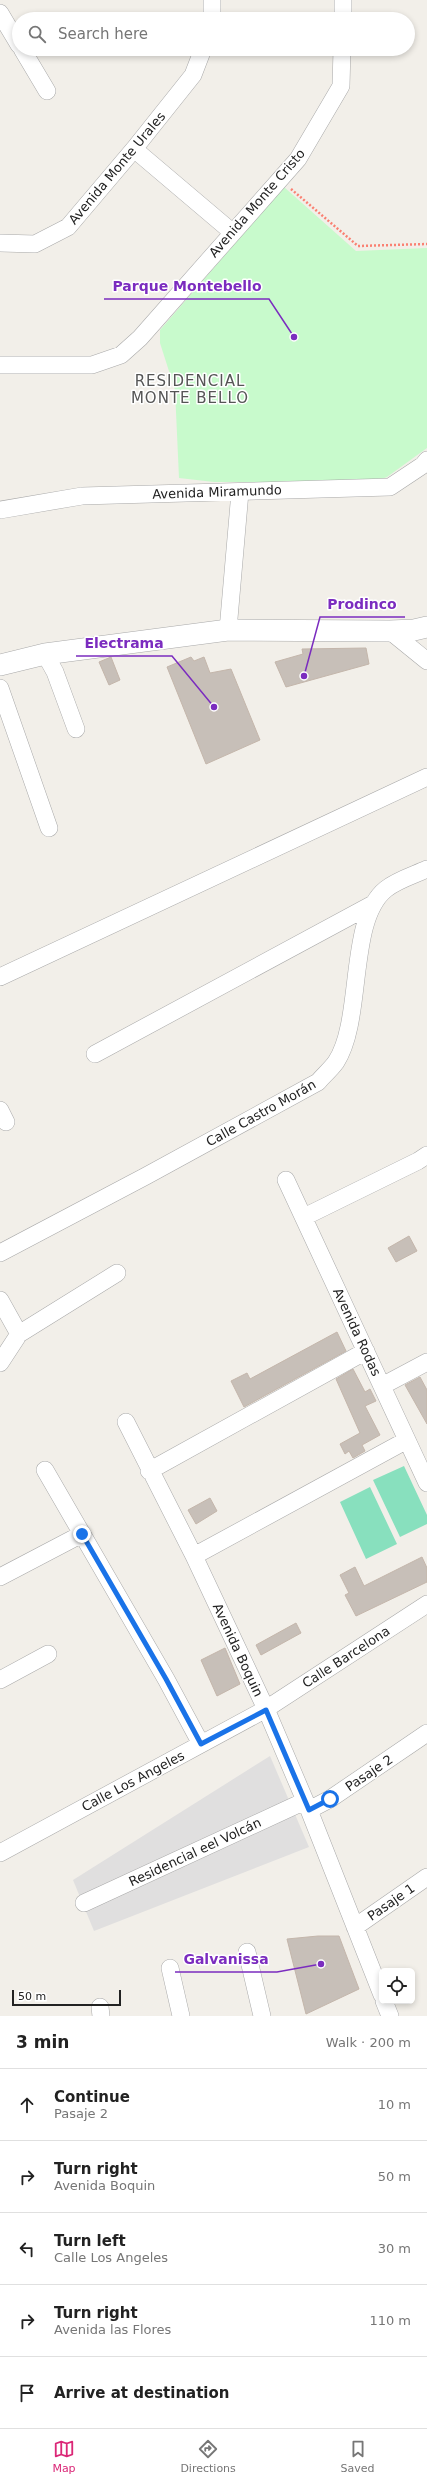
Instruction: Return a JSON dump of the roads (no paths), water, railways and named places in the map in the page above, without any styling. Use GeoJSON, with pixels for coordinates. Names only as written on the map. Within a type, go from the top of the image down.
{"type":"FeatureCollection","features":[{"type":"Feature","properties":{"kind":"street"},"geometry":{"type":"LineString","coordinates":[[212,0],[212,12]]}},
{"type":"Feature","properties":{"kind":"street"},"geometry":{"type":"LineString","coordinates":[[343,0],[343,12]]}},
{"type":"Feature","properties":{"kind":"street"},"geometry":{"type":"LineString","coordinates":[[0,13],[12,33]]}},
{"type":"Feature","properties":{"kind":"street"},"geometry":{"type":"LineString","coordinates":[[26,56],[47,91]]}},
{"type":"Feature","properties":{"kind":"street","name":"Avenida Monte Urales"},"geometry":{"type":"LineString","coordinates":[[0,243],[35,244],[68,227],[134,149],[193,75],[200,56]]}},
{"type":"Feature","properties":{"kind":"street","name":"Avenida Monte Cristo"},"geometry":{"type":"LineString","coordinates":[[0,365],[92,365],[121,354],[140,338],[298,158],[341,86],[342,56]]}},
{"type":"Feature","properties":{"kind":"street"},"geometry":{"type":"LineString","coordinates":[[134,149],[232,232]]}},
{"type":"Feature","properties":{"kind":"street","name":"Avenida Miramundo"},"geometry":{"type":"LineString","coordinates":[[0,510],[82,496],[390,487],[423,465],[427,460]]}},
{"type":"Feature","properties":{"kind":"street"},"geometry":{"type":"LineString","coordinates":[[228,630],[240,492]]}},
{"type":"Feature","properties":{"kind":"street"},"geometry":{"type":"LineString","coordinates":[[0,665],[45,654],[228,630],[390,631],[423,626]]}},
{"type":"Feature","properties":{"kind":"street"},"geometry":{"type":"LineString","coordinates":[[390,631],[427,661]]}},
{"type":"Feature","properties":{"kind":"street"},"geometry":{"type":"LineString","coordinates":[[45,654],[56,672],[76,729]]}},
{"type":"Feature","properties":{"kind":"street"},"geometry":{"type":"LineString","coordinates":[[0,688],[49,828]]}},
{"type":"Feature","properties":{"kind":"street"},"geometry":{"type":"LineString","coordinates":[[0,977],[427,777]]}},
{"type":"Feature","properties":{"kind":"street","name":"Calle Castro Morán"},"geometry":{"type":"LineString","coordinates":[[0,1252],[146,1176],[318,1082],[336,1062],[348,1032],[365,928],[373,904],[386,889],[427,870]]}},
{"type":"Feature","properties":{"kind":"street"},"geometry":{"type":"LineString","coordinates":[[95,1054],[373,904]]}},
{"type":"Feature","properties":{"kind":"street"},"geometry":{"type":"LineString","coordinates":[[304,1217],[418,1161],[427,1155]]}},
{"type":"Feature","properties":{"kind":"street","name":"Avenida Rodas"},"geometry":{"type":"LineString","coordinates":[[286,1180],[427,1484]]}},
{"type":"Feature","properties":{"kind":"street"},"geometry":{"type":"LineString","coordinates":[[0,1363],[19,1334],[117,1273]]}},
{"type":"Feature","properties":{"kind":"street"},"geometry":{"type":"LineString","coordinates":[[0,1300],[19,1334]]}},
{"type":"Feature","properties":{"kind":"street"},"geometry":{"type":"LineString","coordinates":[[148,1471],[366,1351]]}},
{"type":"Feature","properties":{"kind":"street"},"geometry":{"type":"LineString","coordinates":[[382,1386],[427,1362]]}},
{"type":"Feature","properties":{"kind":"street","name":"Avenida Boquin"},"geometry":{"type":"LineString","coordinates":[[126,1422],[148,1471],[194,1556],[266,1710],[307,1805],[379,1987]]}},
{"type":"Feature","properties":{"kind":"street"},"geometry":{"type":"LineString","coordinates":[[194,1556],[407,1440]]}},
{"type":"Feature","properties":{"kind":"street"},"geometry":{"type":"LineString","coordinates":[[45,1470],[166,1679],[201,1744]]}},
{"type":"Feature","properties":{"kind":"street"},"geometry":{"type":"LineString","coordinates":[[0,1577],[82,1534]]}},
{"type":"Feature","properties":{"kind":"street","name":"Calle Barcelona"},"geometry":{"type":"LineString","coordinates":[[266,1710],[427,1604]]}},
{"type":"Feature","properties":{"kind":"street"},"geometry":{"type":"LineString","coordinates":[[1,1676],[48,1654]]}},
{"type":"Feature","properties":{"kind":"street","name":"Calle Los Angeles"},"geometry":{"type":"LineString","coordinates":[[0,1852],[266,1710]]}},
{"type":"Feature","properties":{"kind":"street","name":"Pasaje 2"},"geometry":{"type":"LineString","coordinates":[[307,1805],[330,1799],[427,1733]]}},
{"type":"Feature","properties":{"kind":"street","name":"Residencial eel Volcán"},"geometry":{"type":"LineString","coordinates":[[84,1903],[307,1805]]}},
{"type":"Feature","properties":{"kind":"street","name":"Pasaje 1"},"geometry":{"type":"LineString","coordinates":[[355,1927],[427,1877]]}},
{"type":"Feature","properties":{"kind":"street"},"geometry":{"type":"LineString","coordinates":[[247,1952],[262,2016]]}},
{"type":"Feature","properties":{"kind":"street"},"geometry":{"type":"LineString","coordinates":[[170,1968],[181,2016]]}},
{"type":"Feature","properties":{"kind":"street"},"geometry":{"type":"LineString","coordinates":[[385,2004],[390,2016]]}},
{"type":"Feature","properties":{"kind":"place","name":"Parque Montebello"},"geometry":{"type":"Point","coordinates":[294,337]}},
{"type":"Feature","properties":{"kind":"place","name":"Prodinco"},"geometry":{"type":"Point","coordinates":[304,676]}},
{"type":"Feature","properties":{"kind":"place","name":"Electrama"},"geometry":{"type":"Point","coordinates":[214,707]}},
{"type":"Feature","properties":{"kind":"place","name":"Galvanissa"},"geometry":{"type":"Point","coordinates":[321,1964]}},
{"type":"Feature","properties":{"kind":"district","name":"RESIDENCIAL MONTE BELLO"},"geometry":{"type":"Point","coordinates":[190,390]}}]}
